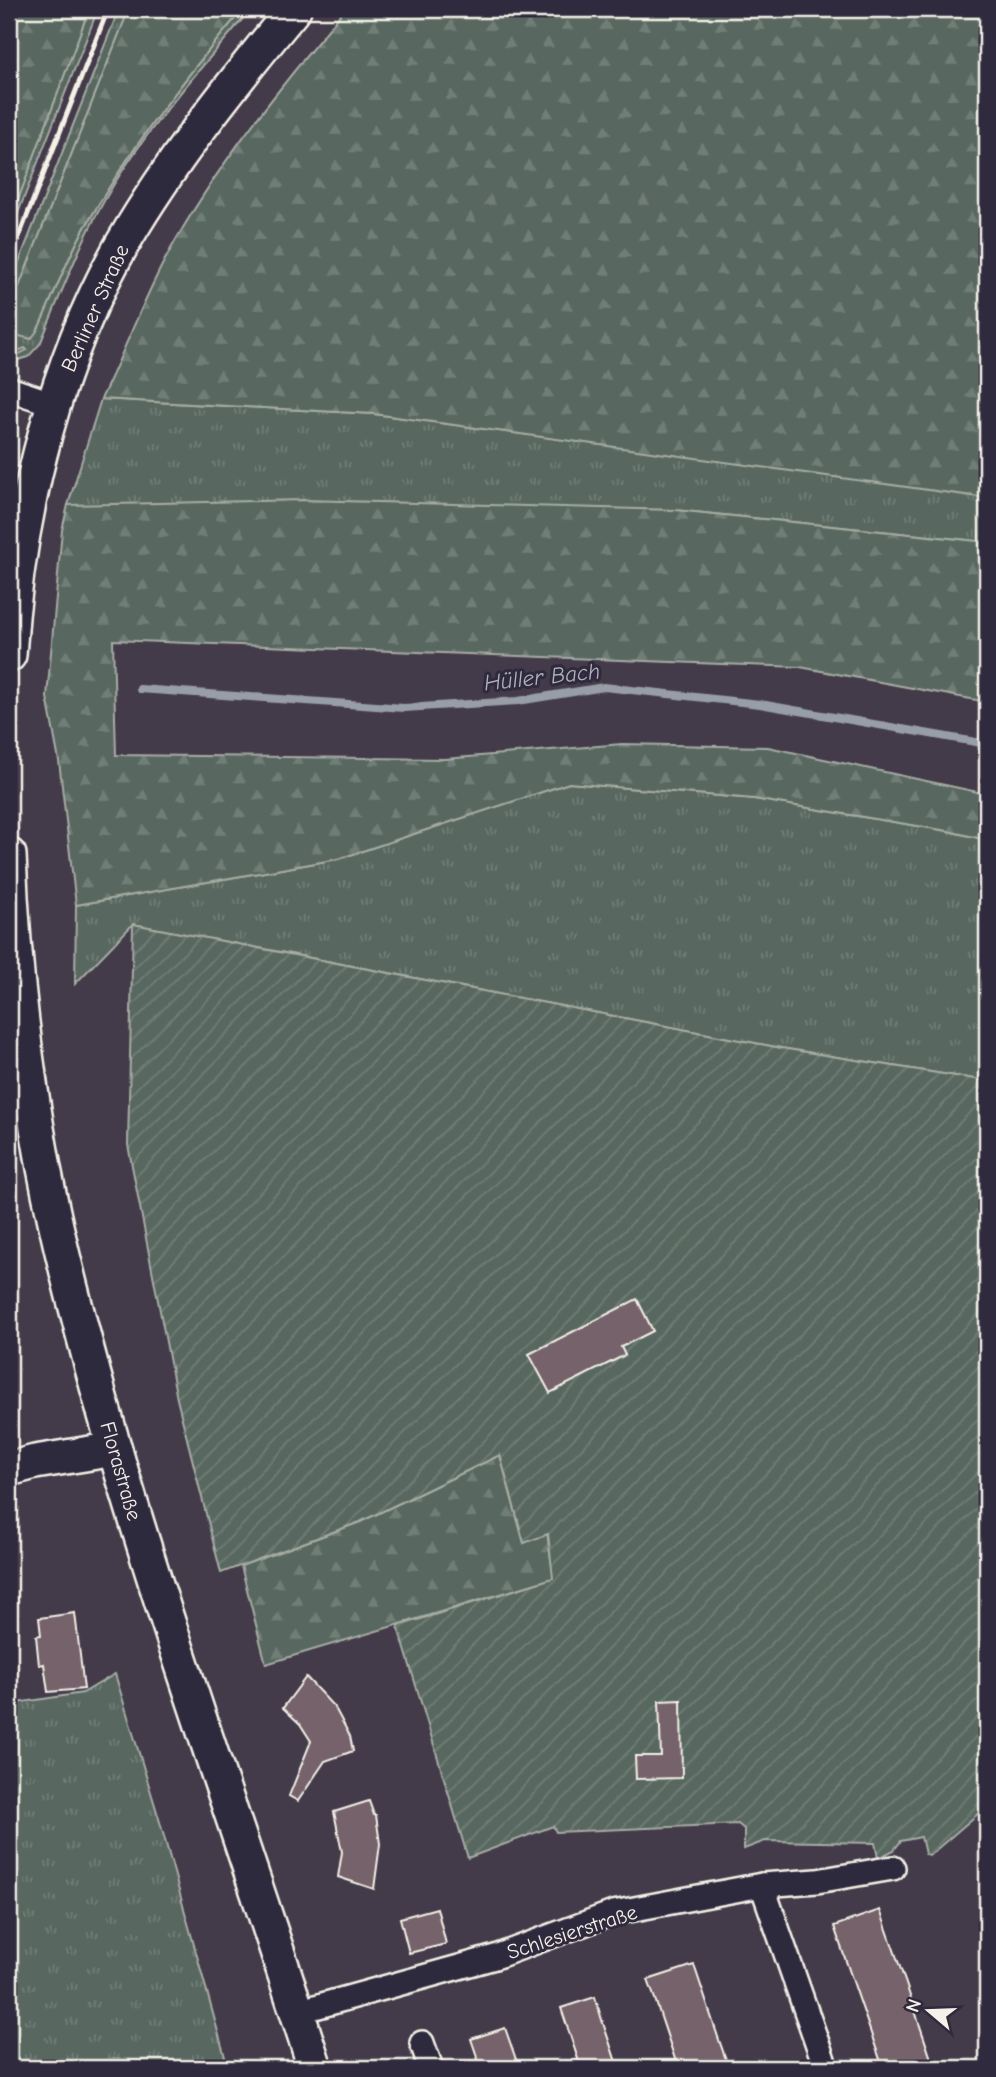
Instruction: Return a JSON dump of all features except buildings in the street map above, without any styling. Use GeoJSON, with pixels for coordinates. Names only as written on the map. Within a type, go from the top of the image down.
{"type":"FeatureCollection","features":[{"type":"Feature","properties":{"kind":"main road","name":"Berliner Straße"},"geometry":{"type":"LineString","coordinates":[[9,655],[16,569],[24,522],[54,404],[102,284],[132,227],[174,164],[241,73],[294,9]]}},
{"type":"Feature","properties":{"kind":"main road","name":"Florastraße"},"geometry":{"type":"LineString","coordinates":[[9,855],[11,911],[31,1091],[44,1170],[69,1278],[139,1533],[315,2068]]}},
{"type":"Feature","properties":{"kind":"main road"},"geometry":{"type":"LineString","coordinates":[[9,1469],[35,1462],[115,1450]]}},
{"type":"Feature","properties":{"kind":"street"},"geometry":{"type":"LineString","coordinates":[[9,388],[54,404]]}},
{"type":"Feature","properties":{"kind":"street","name":"Schlesierstraße"},"geometry":{"type":"LineString","coordinates":[[297,2012],[495,1957],[613,1913],[762,1885],[817,1881],[893,1868]]}},
{"type":"Feature","properties":{"kind":"street"},"geometry":{"type":"LineString","coordinates":[[762,1885],[826,2068]]}},
{"type":"Feature","properties":{"kind":"street"},"geometry":{"type":"LineString","coordinates":[[422,2043],[431,2068]]}},
{"type":"Feature","properties":{"kind":"green space"},"geometry":{"type":"Polygon","coordinates":[[[9,9],[89,9],[9,224],[11,165],[9,9]]]}},
{"type":"Feature","properties":{"kind":"green space"},"geometry":{"type":"Polygon","coordinates":[[[89,9],[98,9],[9,236],[9,224],[89,9]]]}},
{"type":"Feature","properties":{"kind":"green space"},"geometry":{"type":"Polygon","coordinates":[[[119,9],[129,9],[9,312],[13,294],[9,292],[9,287],[119,9]]]}},
{"type":"Feature","properties":{"kind":"green space"},"geometry":{"type":"Polygon","coordinates":[[[129,9],[243,9],[179,88],[101,200],[77,241],[37,331],[31,339],[19,336],[9,318],[9,312],[129,9]]]}},
{"type":"Feature","properties":{"kind":"green space"},"geometry":{"type":"Polygon","coordinates":[[[243,9],[251,9],[170,106],[139,146],[112,188],[78,253],[40,344],[28,357],[9,363],[9,359],[27,350],[25,348],[9,355],[9,318],[19,336],[37,331],[77,241],[101,199],[179,88],[243,9]]]}},
{"type":"Feature","properties":{"kind":"green space"},"geometry":{"type":"Polygon","coordinates":[[[345,9],[987,9],[987,498],[374,414],[101,399],[168,254],[207,189],[250,127],[345,9]]]}},
{"type":"Feature","properties":{"kind":"green space"},"geometry":{"type":"Polygon","coordinates":[[[101,399],[374,414],[968,494],[987,498],[987,542],[675,510],[68,505],[101,399]]]}},
{"type":"Feature","properties":{"kind":"green space"},"geometry":{"type":"Polygon","coordinates":[[[304,500],[675,510],[987,542],[987,702],[800,667],[113,640],[116,755],[445,759],[622,744],[768,747],[987,794],[987,840],[948,831],[754,799],[569,783],[338,859],[76,905],[59,761],[47,697],[62,530],[68,505],[304,500]]]}},
{"type":"Feature","properties":{"kind":"green space"},"geometry":{"type":"Polygon","coordinates":[[[569,783],[754,799],[948,831],[987,840],[987,1081],[781,1048],[133,924],[75,984],[76,905],[338,859],[569,783]]]}},
{"type":"Feature","properties":{"kind":"green space"},"geometry":{"type":"Polygon","coordinates":[[[133,924],[781,1048],[987,1081],[987,1806],[930,1855],[925,1854],[921,1837],[901,1841],[894,1850],[878,1858],[875,1843],[765,1841],[744,1849],[744,1829],[738,1824],[556,1832],[553,1826],[468,1858],[398,1626],[553,1578],[548,1534],[524,1543],[500,1455],[360,1522],[221,1573],[177,1399],[128,1145],[133,924]]]}},
{"type":"Feature","properties":{"kind":"green space"},"geometry":{"type":"Polygon","coordinates":[[[500,1455],[524,1543],[547,1533],[554,1578],[266,1664],[241,1566],[360,1522],[500,1455]]]}},
{"type":"Feature","properties":{"kind":"green space"},"geometry":{"type":"Polygon","coordinates":[[[115,1674],[160,1822],[228,2068],[67,2068],[60,2061],[42,2068],[9,2068],[9,1704],[83,1693],[115,1674]]]}},
{"type":"Feature","properties":{"kind":"waterway","name":"Hüller Bach"},"geometry":{"type":"LineString","coordinates":[[140,689],[404,708],[518,701],[604,687],[760,704],[987,744]]}},
{"type":"Feature","properties":{"kind":"railway"},"geometry":{"type":"LineString","coordinates":[[9,262],[108,9]]}}]}
